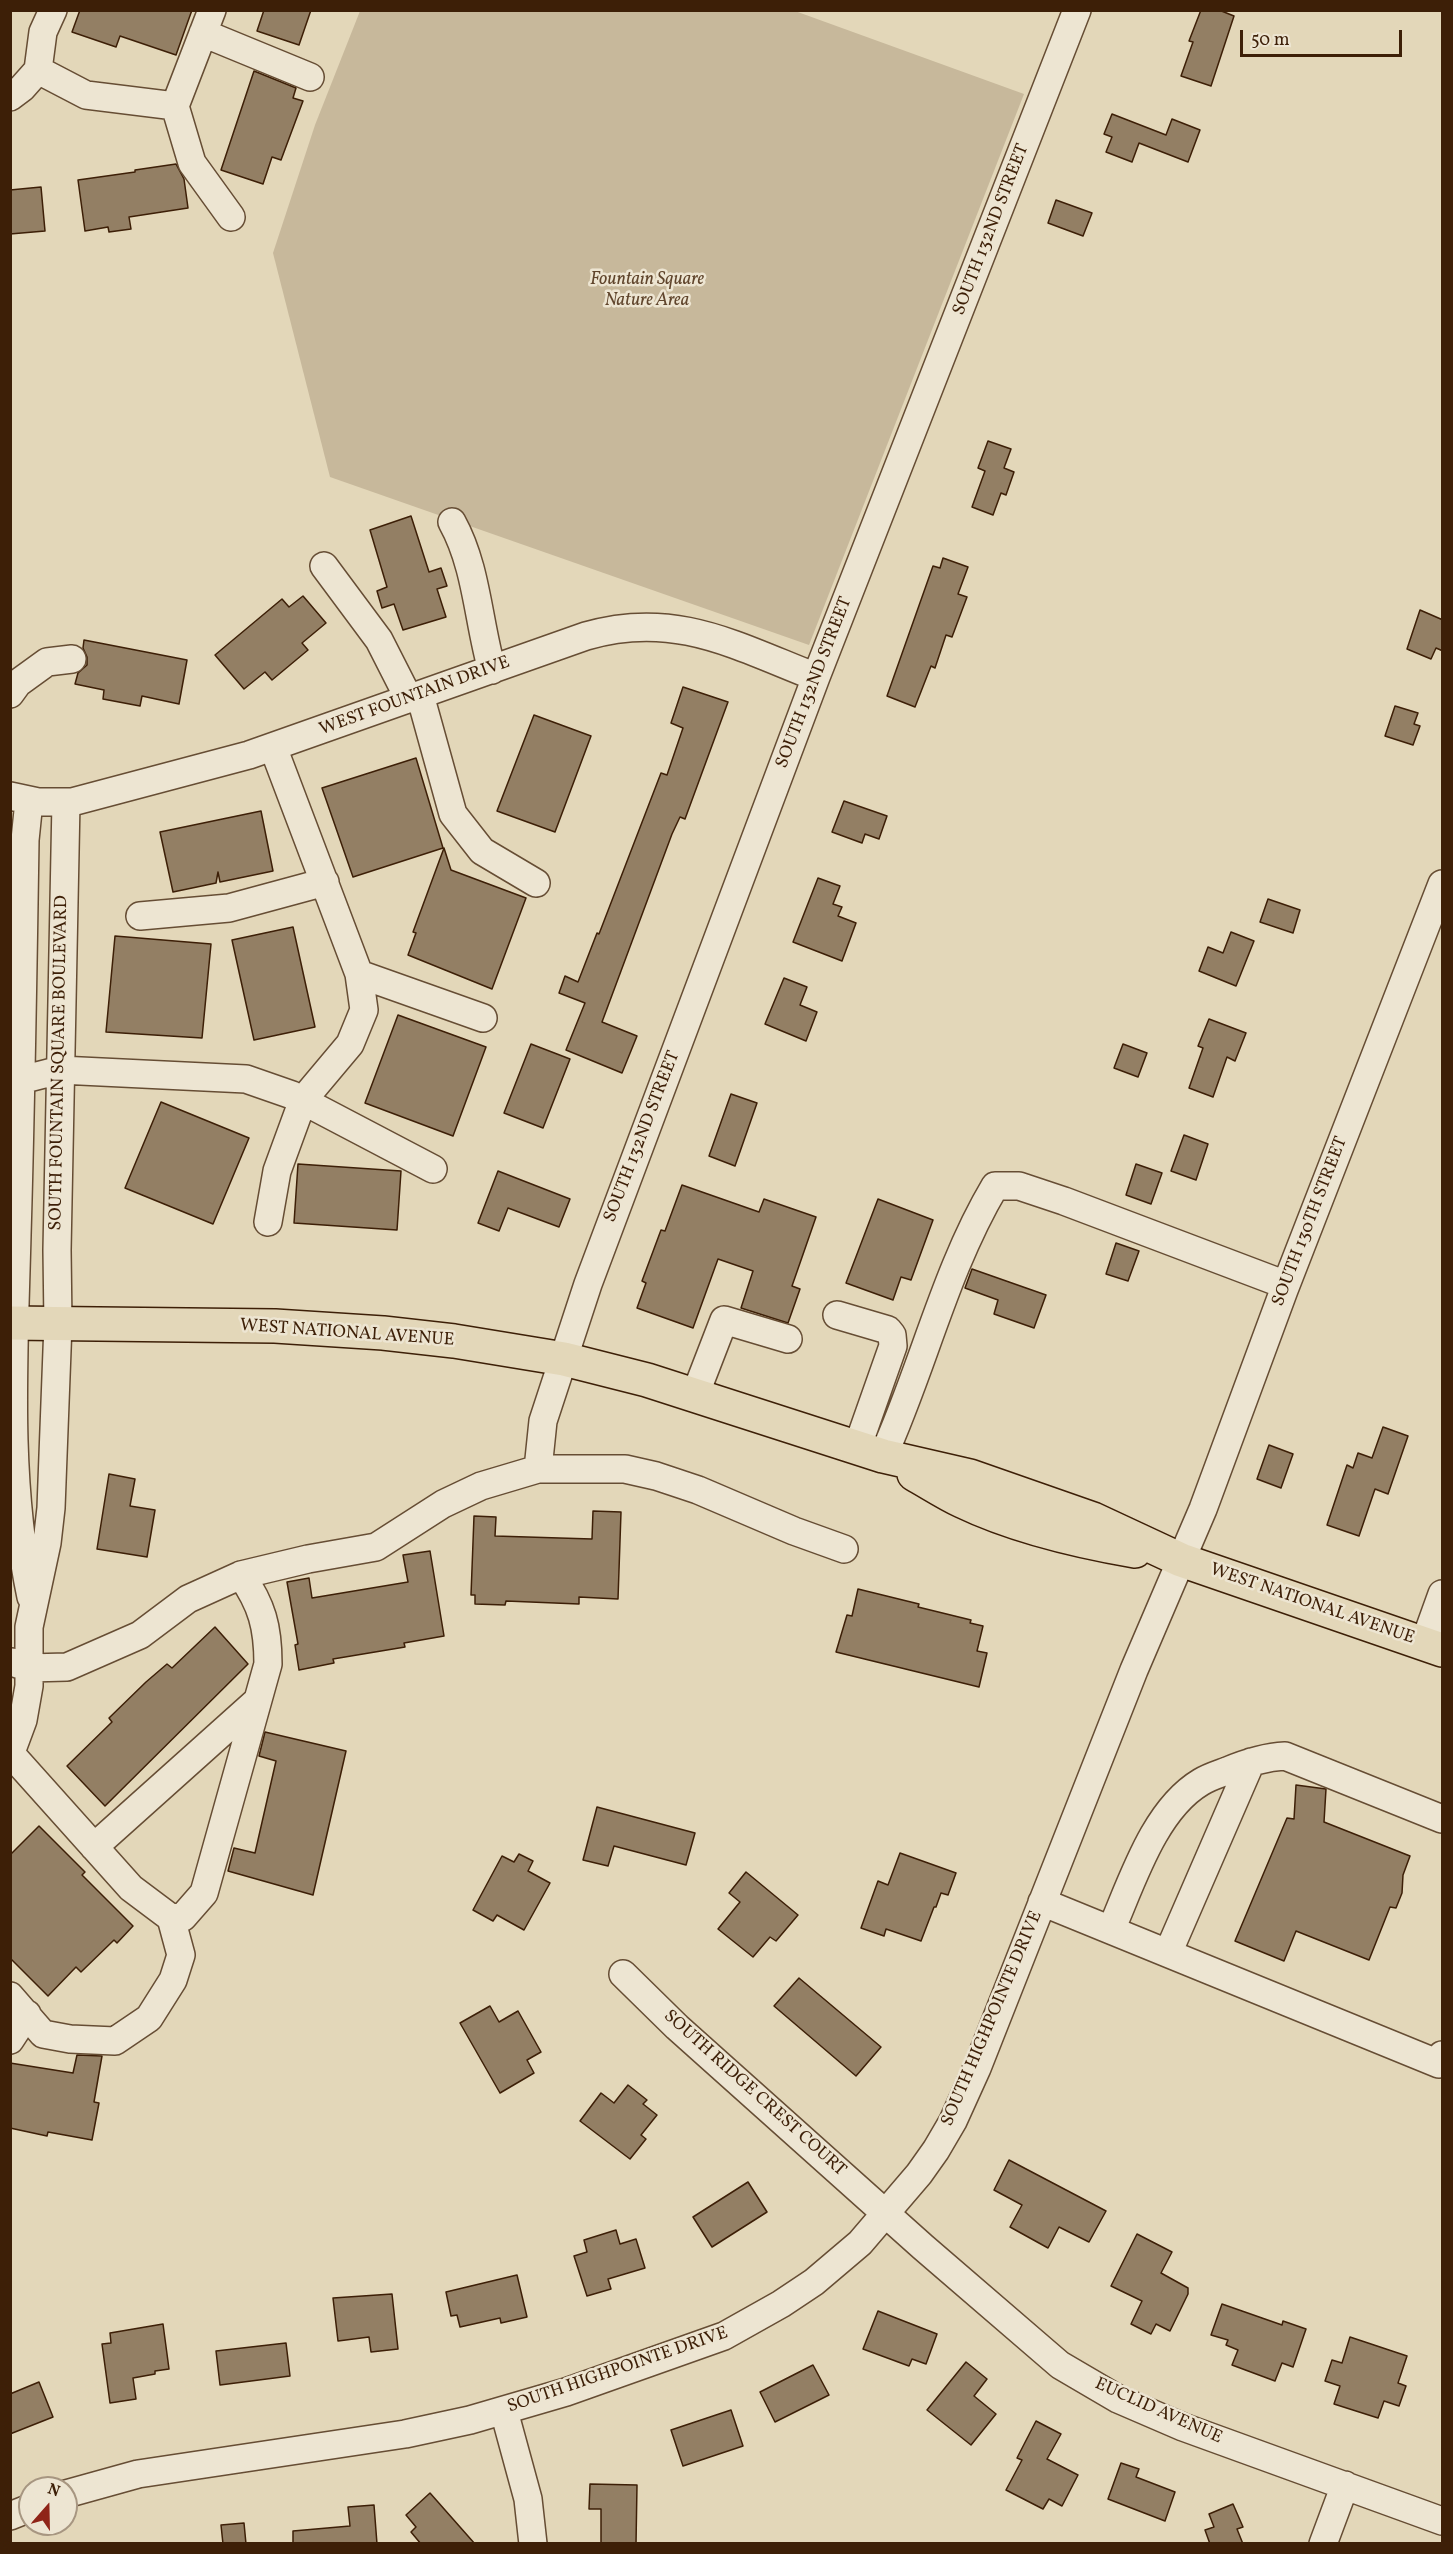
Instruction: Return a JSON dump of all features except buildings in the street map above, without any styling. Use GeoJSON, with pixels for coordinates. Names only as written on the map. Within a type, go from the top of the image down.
{"type":"FeatureCollection","features":[{"type":"Feature","properties":{"kind":"main road","name":"WEST NATIONAL AVENUE"},"geometry":{"type":"LineString","coordinates":[[13,1323],[275,1326],[382,1333],[454,1341],[564,1359],[647,1380],[870,1452],[963,1502],[1022,1523],[1082,1542],[1181,1560],[1433,1647]]}},
{"type":"Feature","properties":{"kind":"street"},"geometry":{"type":"LineString","coordinates":[[10,97],[22,88],[38,70],[43,32],[53,10]]}},
{"type":"Feature","properties":{"kind":"street","name":"SOUTH 132ND STREET"},"geometry":{"type":"LineString","coordinates":[[538,1469],[543,1421],[588,1284],[816,677],[1077,10]]}},
{"type":"Feature","properties":{"kind":"street"},"geometry":{"type":"LineString","coordinates":[[231,217],[192,163],[175,106],[208,22],[310,77]]}},
{"type":"Feature","properties":{"kind":"street"},"geometry":{"type":"LineString","coordinates":[[38,70],[86,95],[175,106]]}},
{"type":"Feature","properties":{"kind":"street"},"geometry":{"type":"LineString","coordinates":[[452,522],[462,540],[470,564],[479,617],[492,670]]}},
{"type":"Feature","properties":{"kind":"street"},"geometry":{"type":"LineString","coordinates":[[324,566],[379,640],[415,697],[453,814],[482,850],[536,883]]}},
{"type":"Feature","properties":{"kind":"street","name":"WEST FOUNTAIN DRIVE"},"geometry":{"type":"LineString","coordinates":[[20,799],[66,802],[273,747],[603,632],[631,627],[665,626],[704,633],[816,677]]}},
{"type":"Feature","properties":{"kind":"street"},"geometry":{"type":"LineString","coordinates":[[10,694],[18,683],[47,662],[72,659]]}},
{"type":"Feature","properties":{"kind":"street"},"geometry":{"type":"LineString","coordinates":[[268,1222],[277,1171],[303,1100],[350,1044],[364,1010],[360,974],[273,747]]}},
{"type":"Feature","properties":{"kind":"street"},"geometry":{"type":"LineString","coordinates":[[19,2005],[43,2034],[70,2039],[115,2041],[149,2018],[173,1980],[181,1955],[171,1918],[131,1888],[11,1755],[23,1720],[29,1686],[20,1665],[32,1604],[18,1525],[13,1455],[16,1067],[25,840],[20,799]]}},
{"type":"Feature","properties":{"kind":"street","name":"SOUTH FOUNTAIN SQUARE BOULEVARD"},"geometry":{"type":"LineString","coordinates":[[32,1604],[47,1543],[51,1508],[58,1324],[57,1250],[66,802]]}},
{"type":"Feature","properties":{"kind":"street"},"geometry":{"type":"LineString","coordinates":[[140,916],[228,908],[325,882]]}},
{"type":"Feature","properties":{"kind":"street","name":"SOUTH 130TH STREET"},"geometry":{"type":"LineString","coordinates":[[1181,1560],[1222,1460],[1286,1285],[1443,884]]}},
{"type":"Feature","properties":{"kind":"street"},"geometry":{"type":"LineString","coordinates":[[360,974],[483,1018]]}},
{"type":"Feature","properties":{"kind":"street"},"geometry":{"type":"LineString","coordinates":[[16,1067],[246,1079],[303,1100],[432,1169]]}},
{"type":"Feature","properties":{"kind":"street"},"geometry":{"type":"LineString","coordinates":[[870,1452],[905,1409],[969,1235],[995,1186],[1019,1186],[1064,1201],[1286,1285]]}},
{"type":"Feature","properties":{"kind":"street"},"geometry":{"type":"LineString","coordinates":[[837,1315],[888,1330],[892,1335],[893,1346],[870,1452]]}},
{"type":"Feature","properties":{"kind":"street"},"geometry":{"type":"LineString","coordinates":[[695,1395],[724,1320],[788,1339]]}},
{"type":"Feature","properties":{"kind":"street"},"geometry":{"type":"LineString","coordinates":[[13,1455],[53,1455]]}},
{"type":"Feature","properties":{"kind":"street"},"geometry":{"type":"LineString","coordinates":[[20,1665],[68,1667],[140,1635],[188,1599],[241,1575],[308,1559],[376,1547],[443,1504],[481,1486],[538,1469],[625,1469],[656,1476],[698,1490],[794,1531],[844,1549]]}},
{"type":"Feature","properties":{"kind":"street","name":"SOUTH HIGHPOINTE DRIVE"},"geometry":{"type":"LineString","coordinates":[[78,2491],[138,2474],[405,2434],[504,2411],[688,2350],[755,2320],[806,2287],[839,2262],[920,2174],[953,2121],[977,2068],[1134,1670],[1181,1560]]}},
{"type":"Feature","properties":{"kind":"street"},"geometry":{"type":"LineString","coordinates":[[171,1918],[183,1917],[204,1893],[268,1664],[268,1636],[259,1604],[241,1575]]}},
{"type":"Feature","properties":{"kind":"street"},"geometry":{"type":"LineString","coordinates":[[1433,1647],[1443,1594]]}},
{"type":"Feature","properties":{"kind":"street"},"geometry":{"type":"LineString","coordinates":[[94,1847],[258,1701]]}},
{"type":"Feature","properties":{"kind":"street"},"geometry":{"type":"LineString","coordinates":[[1111,1930],[1140,1861],[1156,1831],[1175,1805],[1200,1782],[1251,1762],[1266,1757],[1285,1756],[1443,1819]]}},
{"type":"Feature","properties":{"kind":"street"},"geometry":{"type":"LineString","coordinates":[[1168,1953],[1251,1762]]}},
{"type":"Feature","properties":{"kind":"street"},"geometry":{"type":"LineString","coordinates":[[1042,1902],[1439,2064],[1443,2055]]}},
{"type":"Feature","properties":{"kind":"street","name":"SOUTH RIDGE CREST COURT"},"geometry":{"type":"LineString","coordinates":[[623,1974],[677,2027],[886,2213]]}},
{"type":"Feature","properties":{"kind":"street"},"geometry":{"type":"LineString","coordinates":[[10,2040],[19,2005]]}},
{"type":"Feature","properties":{"kind":"street","name":"EUCLID AVENUE"},"geometry":{"type":"LineString","coordinates":[[886,2213],[1060,2365],[1118,2399],[1183,2427],[1443,2521]]}},
{"type":"Feature","properties":{"kind":"street"},"geometry":{"type":"LineString","coordinates":[[504,2411],[528,2499],[533,2544]]}},
{"type":"Feature","properties":{"kind":"street"},"geometry":{"type":"LineString","coordinates":[[1323,2544],[1345,2485]]}},
{"type":"Feature","properties":{"kind":"green space","name":"Fountain Square Nature Area"},"geometry":{"type":"Polygon","coordinates":[[[360,11],[795,11],[1024,94],[809,645],[330,477],[273,253],[315,125],[360,11]]]}}]}
